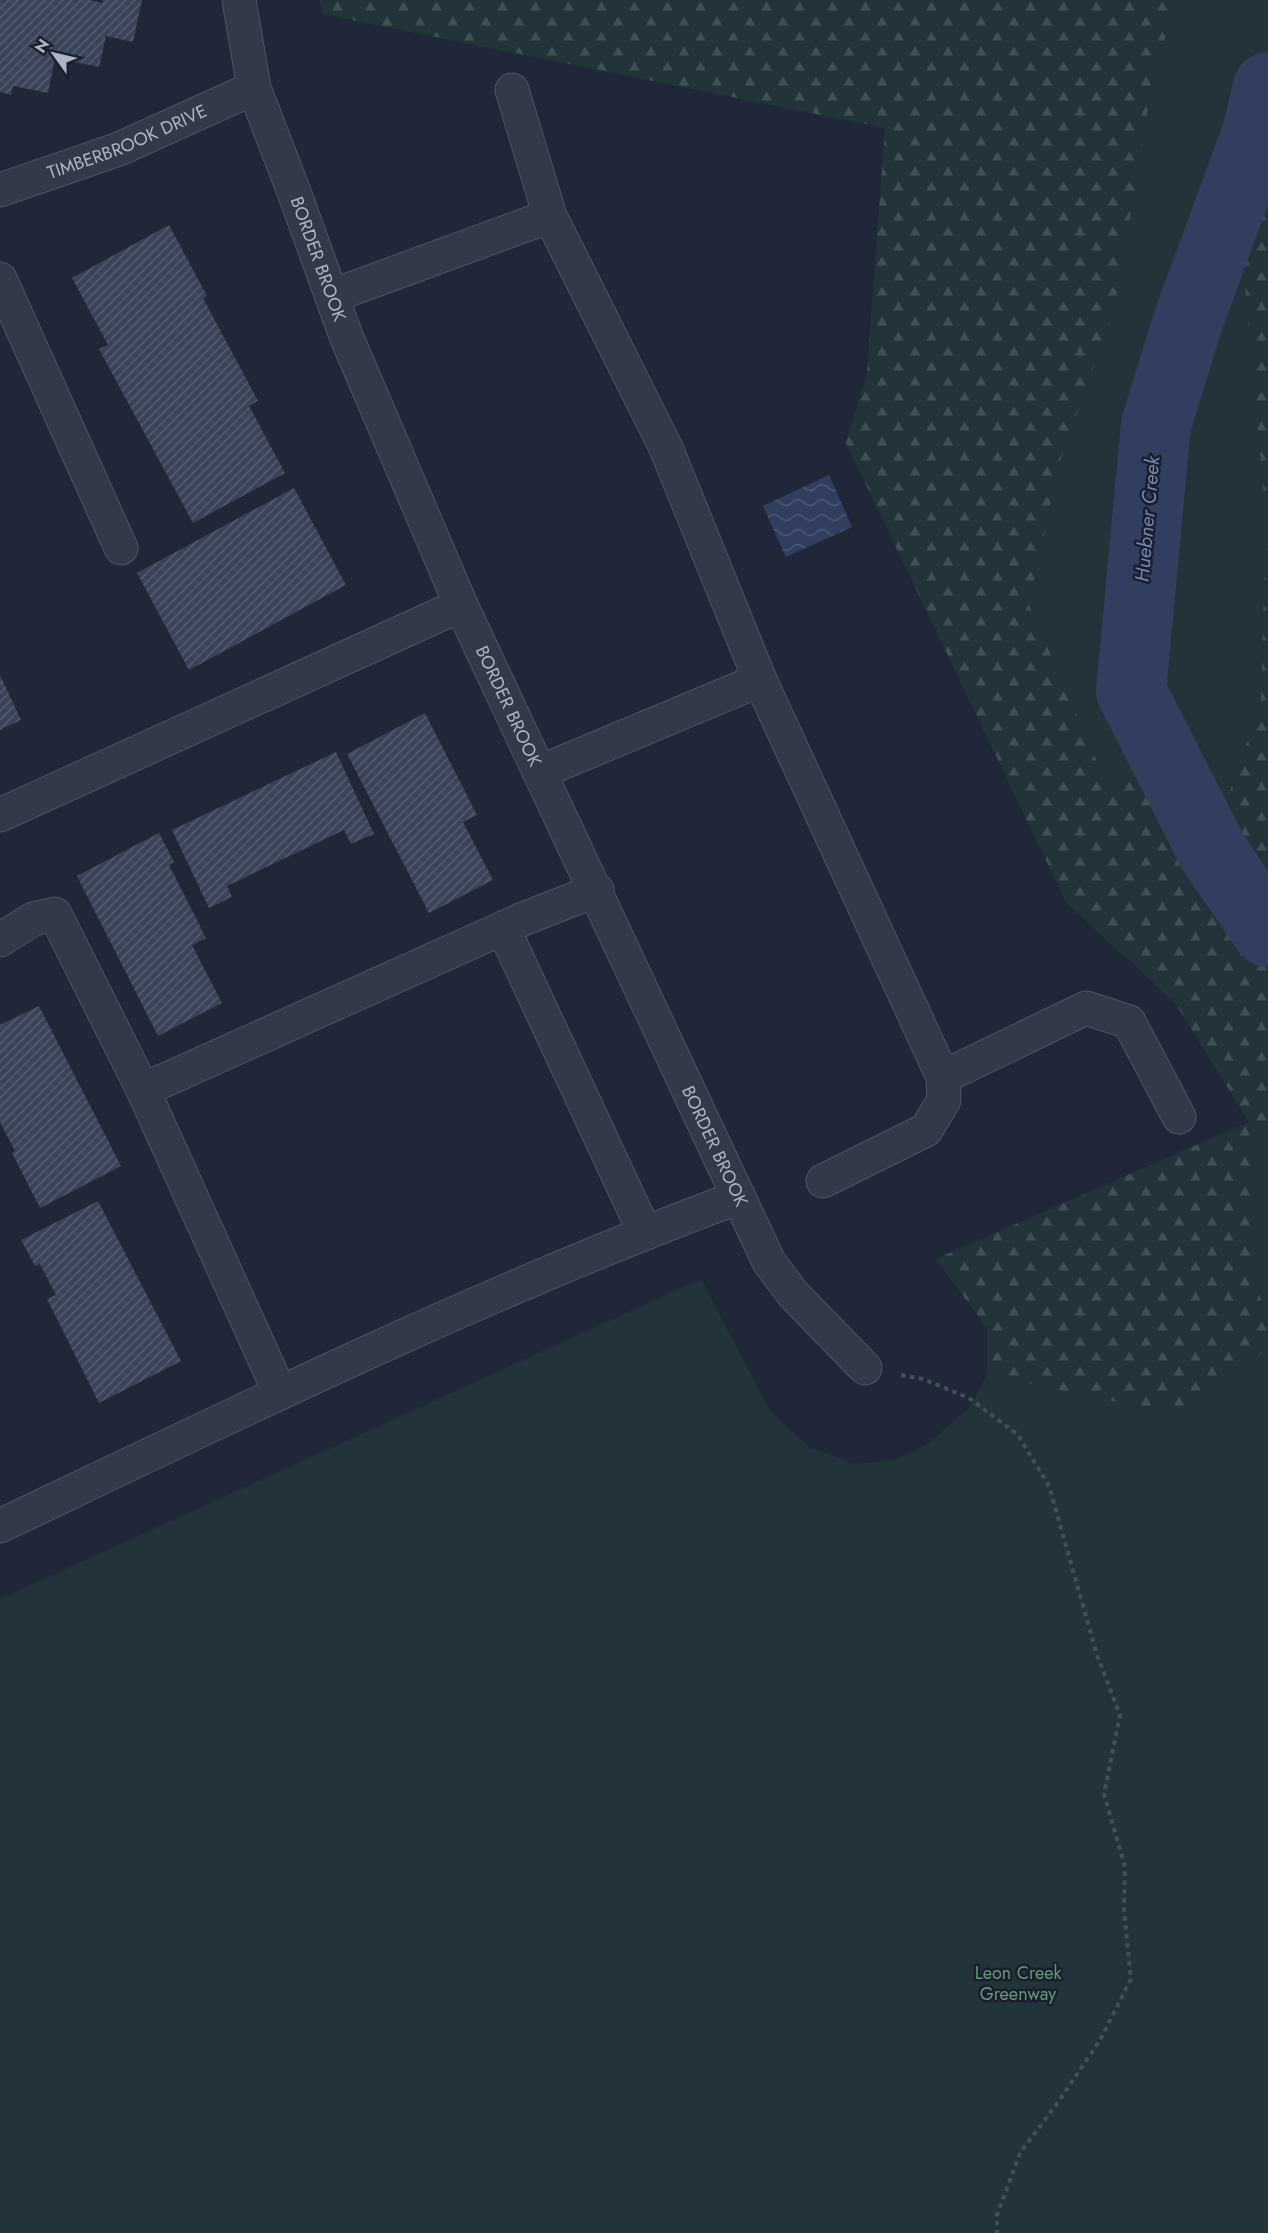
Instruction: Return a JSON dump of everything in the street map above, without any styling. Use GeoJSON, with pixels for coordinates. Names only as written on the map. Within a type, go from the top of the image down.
{"type":"FeatureCollection","features":[{"type":"Feature","properties":{"kind":"street","name":"BORDER BROOK"},"geometry":{"type":"LineString","coordinates":[[239,0],[254,87],[346,336],[461,605],[770,1262],[787,1286],[865,1368]]}},
{"type":"Feature","properties":{"kind":"street","name":"TIMBERBROOK DRIVE"},"geometry":{"type":"LineString","coordinates":[[0,190],[119,148],[254,87]]}},
{"type":"Feature","properties":{"kind":"street"},"geometry":{"type":"LineString","coordinates":[[512,90],[550,216],[666,448],[760,680],[943,1077],[944,1100],[926,1130],[823,1181]]}},
{"type":"Feature","properties":{"kind":"street"},"geometry":{"type":"LineString","coordinates":[[332,296],[550,216]]}},
{"type":"Feature","properties":{"kind":"street"},"geometry":{"type":"LineString","coordinates":[[0,279],[121,548]]}},
{"type":"Feature","properties":{"kind":"street"},"geometry":{"type":"LineString","coordinates":[[0,815],[461,605]]}},
{"type":"Feature","properties":{"kind":"street"},"geometry":{"type":"LineString","coordinates":[[540,772],[760,680]]}},
{"type":"Feature","properties":{"kind":"street"},"geometry":{"type":"LineString","coordinates":[[143,1090],[513,924],[597,890]]}},
{"type":"Feature","properties":{"kind":"street"},"geometry":{"type":"LineString","coordinates":[[0,940],[33,919],[55,914],[143,1090],[280,1393]]}},
{"type":"Feature","properties":{"kind":"street"},"geometry":{"type":"LineString","coordinates":[[513,924],[650,1231]]}},
{"type":"Feature","properties":{"kind":"street"},"geometry":{"type":"LineString","coordinates":[[943,1077],[1086,1008],[1129,1022],[1179,1117]]}},
{"type":"Feature","properties":{"kind":"street"},"geometry":{"type":"LineString","coordinates":[[0,1526],[280,1393],[498,1295],[650,1231],[739,1197]]}},
{"type":"Feature","properties":{"kind":"path"},"geometry":{"type":"LineString","coordinates":[[865,1368],[923,1378],[969,1398],[1018,1435],[1049,1486],[1097,1655],[1120,1715],[1104,1794],[1125,1867],[1124,1911],[1131,1979],[1100,2040],[1020,2153],[997,2215],[997,2233]]}},
{"type":"Feature","properties":{"kind":"green space","name":"Leon Creek Greenway"},"geometry":{"type":"Polygon","coordinates":[[[320,0],[1268,0],[1268,2233],[0,2233],[0,1599],[701,1279],[769,1409],[808,1447],[854,1464],[894,1460],[928,1444],[969,1408],[987,1375],[987,1328],[936,1259],[1249,1122],[1176,1004],[1066,902],[846,443],[867,373],[885,128],[323,14],[320,0]]]}},
{"type":"Feature","properties":{"kind":"green space"},"geometry":{"type":"Polygon","coordinates":[[[320,0],[1177,0],[1153,79],[1115,307],[1058,467],[1029,605],[1105,780],[1230,791],[1261,702],[1266,520],[1243,262],[1268,189],[1268,1146],[1249,1123],[1254,1269],[1268,1332],[1268,1348],[1186,1416],[987,1375],[987,1328],[936,1259],[1249,1122],[1176,1004],[1066,902],[846,443],[867,373],[885,128],[323,14],[320,0]]]}},
{"type":"Feature","properties":{"kind":"water"},"geometry":{"type":"Polygon","coordinates":[[[829,475],[852,527],[786,557],[763,506],[829,475]]]}},
{"type":"Feature","properties":{"kind":"building"},"geometry":{"type":"Polygon","coordinates":[[[0,0],[90,0],[102,3],[103,0],[142,0],[133,42],[106,36],[99,67],[55,58],[48,93],[13,86],[11,95],[0,92],[0,0]]]}},
{"type":"Feature","properties":{"kind":"building"},"geometry":{"type":"Polygon","coordinates":[[[169,225],[207,296],[203,298],[258,401],[249,406],[285,473],[193,523],[99,349],[108,345],[72,278],[169,225]]]}},
{"type":"Feature","properties":{"kind":"building"},"geometry":{"type":"Polygon","coordinates":[[[294,488],[346,585],[189,670],[137,573],[294,488]]]}},
{"type":"Feature","properties":{"kind":"building"},"geometry":{"type":"Polygon","coordinates":[[[0,675],[21,720],[0,730],[0,675]]]}},
{"type":"Feature","properties":{"kind":"building"},"geometry":{"type":"Polygon","coordinates":[[[425,713],[477,815],[463,822],[493,880],[429,913],[347,754],[425,713]]]}},
{"type":"Feature","properties":{"kind":"building"},"geometry":{"type":"Polygon","coordinates":[[[336,752],[374,834],[351,844],[344,830],[227,886],[232,897],[209,908],[172,830],[336,752]]]}},
{"type":"Feature","properties":{"kind":"building"},"geometry":{"type":"Polygon","coordinates":[[[159,833],[174,862],[169,865],[206,938],[192,945],[222,1003],[158,1036],[77,876],[159,833]]]}},
{"type":"Feature","properties":{"kind":"building"},"geometry":{"type":"Polygon","coordinates":[[[39,1006],[121,1166],[40,1208],[12,1153],[15,1151],[0,1122],[0,1025],[39,1006]]]}},
{"type":"Feature","properties":{"kind":"building"},"geometry":{"type":"Polygon","coordinates":[[[98,1201],[181,1361],[99,1403],[47,1299],[56,1295],[40,1264],[35,1266],[21,1240],[98,1201]]]}},
{"type":"Feature","properties":{"kind":"waterway","name":"Huebner Creek"},"geometry":{"type":"LineString","coordinates":[[1268,87],[1257,133],[1188,321],[1156,425],[1131,691],[1214,854],[1268,932]]}}]}
